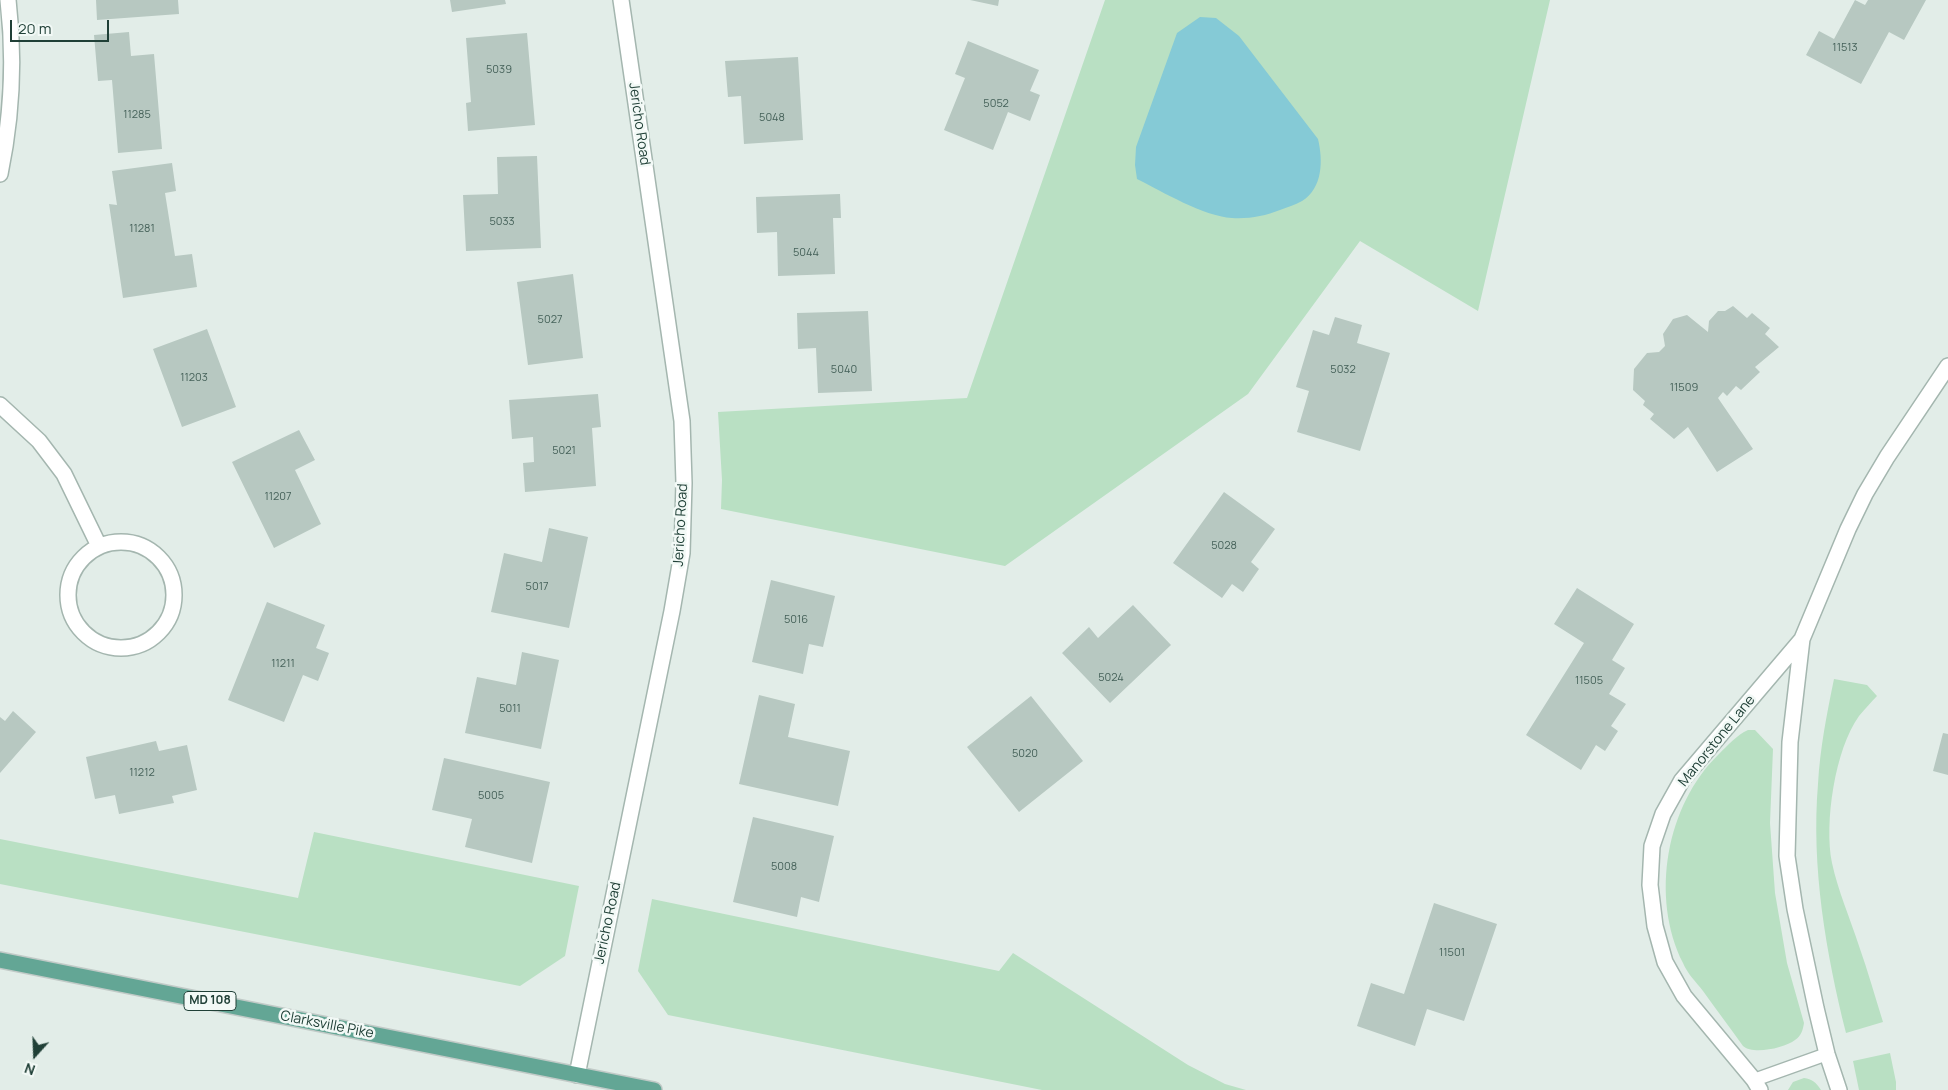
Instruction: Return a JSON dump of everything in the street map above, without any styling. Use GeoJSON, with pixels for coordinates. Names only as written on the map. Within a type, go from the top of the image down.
{"type":"FeatureCollection","features":[{"type":"Feature","properties":{"kind":"main road","name":"Clarksville Pike"},"geometry":{"type":"LineString","coordinates":[[0,960],[654,1090]]}},
{"type":"Feature","properties":{"kind":"street"},"geometry":{"type":"LineString","coordinates":[[0,174],[8,138],[13,80],[12,33],[8,0]]}},
{"type":"Feature","properties":{"kind":"street","name":"Jericho Road"},"geometry":{"type":"LineString","coordinates":[[577,1075],[682,553],[684,483],[682,421],[621,0]]}},
{"type":"Feature","properties":{"kind":"street","name":"Manorstone Lane"},"geometry":{"type":"LineString","coordinates":[[1839,1090],[1827,1054],[1796,909],[1787,856],[1787,791],[1790,742],[1802,639],[1848,529],[1865,494],[1887,457],[1948,366]]}},
{"type":"Feature","properties":{"kind":"street"},"geometry":{"type":"LineString","coordinates":[[0,405],[39,441],[64,474],[99,546]]}},
{"type":"Feature","properties":{"kind":"street"},"geometry":{"type":"LineString","coordinates":[[117,542],[135,543],[151,550],[165,564],[173,580],[175,601],[170,619],[157,636],[143,645],[125,650],[104,646],[85,636],[74,621],[68,602],[69,582],[80,561],[99,546],[117,542]]}},
{"type":"Feature","properties":{"kind":"street","name":"Manorstone Lane"},"geometry":{"type":"LineString","coordinates":[[1757,1085],[1684,996],[1665,962],[1655,926],[1650,885],[1652,846],[1663,814],[1682,780],[1802,639]]}},
{"type":"Feature","properties":{"kind":"lane"},"geometry":{"type":"LineString","coordinates":[[1757,1085],[1827,1054]]}},
{"type":"Feature","properties":{"kind":"green space"},"geometry":{"type":"Polygon","coordinates":[[[1105,0],[1550,0],[1478,311],[1360,241],[1248,394],[1005,566],[721,509],[722,480],[718,412],[967,398],[1105,0]]]}},
{"type":"Feature","properties":{"kind":"green space"},"geometry":{"type":"Polygon","coordinates":[[[1834,679],[1867,685],[1877,696],[1859,716],[1844,747],[1834,787],[1829,828],[1832,863],[1883,1022],[1846,1033],[1832,972],[1822,910],[1817,847],[1816,815],[1820,757],[1834,679]]]}},
{"type":"Feature","properties":{"kind":"green space"},"geometry":{"type":"Polygon","coordinates":[[[1748,730],[1755,730],[1773,749],[1770,823],[1775,893],[1787,963],[1804,1023],[1799,1037],[1795,1040],[1784,1046],[1761,1050],[1748,1049],[1743,1046],[1689,974],[1673,937],[1667,910],[1666,881],[1669,853],[1676,825],[1686,799],[1701,775],[1719,754],[1736,737],[1748,730]]]}},
{"type":"Feature","properties":{"kind":"green space"},"geometry":{"type":"Polygon","coordinates":[[[314,832],[579,886],[565,956],[520,986],[0,884],[0,839],[298,898],[314,832]]]}},
{"type":"Feature","properties":{"kind":"green space"},"geometry":{"type":"Polygon","coordinates":[[[652,899],[999,971],[1013,953],[1188,1065],[1225,1084],[1246,1090],[1042,1090],[668,1015],[638,971],[652,899]]]}},
{"type":"Feature","properties":{"kind":"green space"},"geometry":{"type":"Polygon","coordinates":[[[1890,1053],[1896,1090],[1859,1090],[1853,1061],[1890,1053]]]}},
{"type":"Feature","properties":{"kind":"green space"},"geometry":{"type":"Polygon","coordinates":[[[1804,1078],[1814,1081],[1821,1090],[1788,1090],[1793,1082],[1804,1078]]]}},
{"type":"Feature","properties":{"kind":"water"},"geometry":{"type":"Polygon","coordinates":[[[1200,17],[1216,18],[1239,36],[1318,139],[1321,164],[1318,181],[1314,189],[1302,201],[1263,215],[1232,218],[1196,208],[1137,179],[1135,165],[1136,147],[1177,33],[1200,17]]]}},
{"type":"Feature","properties":{"kind":"building"},"geometry":{"type":"Polygon","coordinates":[[[96,0],[178,0],[179,14],[97,20],[96,0]]]}},
{"type":"Feature","properties":{"kind":"building"},"geometry":{"type":"Polygon","coordinates":[[[450,0],[505,0],[506,4],[452,12],[450,0]]]}},
{"type":"Feature","properties":{"kind":"building"},"geometry":{"type":"Polygon","coordinates":[[[970,0],[999,0],[998,6],[970,0]]]}},
{"type":"Feature","properties":{"kind":"building"},"geometry":{"type":"Polygon","coordinates":[[[1855,0],[1865,5],[1868,0],[1926,0],[1904,40],[1889,32],[1861,84],[1806,55],[1819,31],[1834,39],[1855,0]]]}},
{"type":"Feature","properties":{"kind":"building"},"geometry":{"type":"Polygon","coordinates":[[[129,32],[131,56],[154,54],[162,149],[118,153],[112,80],[98,81],[94,35],[129,32]]]}},
{"type":"Feature","properties":{"kind":"building"},"geometry":{"type":"Polygon","coordinates":[[[527,33],[535,125],[468,131],[466,103],[471,102],[466,38],[527,33]]]}},
{"type":"Feature","properties":{"kind":"building"},"geometry":{"type":"Polygon","coordinates":[[[968,41],[1039,70],[1030,91],[1040,95],[1030,121],[1008,112],[993,150],[944,130],[965,78],[955,74],[968,41]]]}},
{"type":"Feature","properties":{"kind":"building"},"geometry":{"type":"Polygon","coordinates":[[[798,57],[803,140],[744,144],[741,96],[728,97],[725,61],[798,57]]]}},
{"type":"Feature","properties":{"kind":"building"},"geometry":{"type":"Polygon","coordinates":[[[537,156],[541,248],[466,251],[463,195],[498,194],[497,157],[537,156]]]}},
{"type":"Feature","properties":{"kind":"building"},"geometry":{"type":"Polygon","coordinates":[[[172,163],[176,191],[165,193],[175,256],[192,254],[197,287],[123,298],[109,204],[117,205],[112,171],[172,163]]]}},
{"type":"Feature","properties":{"kind":"building"},"geometry":{"type":"Polygon","coordinates":[[[840,194],[841,218],[833,218],[835,274],[778,276],[777,232],[757,233],[756,197],[840,194]]]}},
{"type":"Feature","properties":{"kind":"building"},"geometry":{"type":"Polygon","coordinates":[[[573,274],[583,358],[528,365],[517,282],[573,274]]]}},
{"type":"Feature","properties":{"kind":"building"},"geometry":{"type":"Polygon","coordinates":[[[1733,306],[1747,318],[1752,313],[1770,328],[1765,334],[1779,347],[1755,367],[1760,372],[1741,390],[1736,386],[1727,396],[1723,392],[1718,398],[1753,449],[1717,472],[1688,427],[1674,439],[1650,419],[1654,414],[1643,405],[1645,401],[1633,390],[1634,369],[1647,353],[1659,352],[1665,346],[1663,334],[1673,319],[1687,315],[1708,332],[1709,321],[1718,311],[1725,311],[1733,306]]]}},
{"type":"Feature","properties":{"kind":"building"},"geometry":{"type":"Polygon","coordinates":[[[868,311],[872,391],[818,393],[816,348],[798,349],[797,313],[868,311]]]}},
{"type":"Feature","properties":{"kind":"building"},"geometry":{"type":"Polygon","coordinates":[[[1335,317],[1362,325],[1357,343],[1390,353],[1360,451],[1297,432],[1309,391],[1296,387],[1313,330],[1329,335],[1335,317]]]}},
{"type":"Feature","properties":{"kind":"building"},"geometry":{"type":"Polygon","coordinates":[[[207,329],[236,407],[182,427],[153,349],[207,329]]]}},
{"type":"Feature","properties":{"kind":"building"},"geometry":{"type":"Polygon","coordinates":[[[598,394],[601,427],[592,428],[596,486],[525,492],[523,463],[534,462],[533,437],[512,439],[509,400],[598,394]]]}},
{"type":"Feature","properties":{"kind":"building"},"geometry":{"type":"Polygon","coordinates":[[[299,430],[315,460],[295,470],[321,524],[274,548],[232,462],[299,430]]]}},
{"type":"Feature","properties":{"kind":"building"},"geometry":{"type":"Polygon","coordinates":[[[1224,492],[1275,529],[1251,562],[1259,569],[1243,592],[1232,584],[1222,598],[1173,563],[1224,492]]]}},
{"type":"Feature","properties":{"kind":"building"},"geometry":{"type":"Polygon","coordinates":[[[549,528],[588,537],[569,628],[491,612],[504,553],[542,562],[549,528]]]}},
{"type":"Feature","properties":{"kind":"building"},"geometry":{"type":"Polygon","coordinates":[[[771,580],[835,596],[823,647],[809,644],[803,674],[752,662],[771,580]]]}},
{"type":"Feature","properties":{"kind":"building"},"geometry":{"type":"Polygon","coordinates":[[[1577,588],[1634,624],[1612,660],[1625,668],[1609,694],[1626,704],[1611,726],[1618,731],[1605,751],[1596,745],[1581,770],[1526,735],[1584,643],[1554,624],[1577,588]]]}},
{"type":"Feature","properties":{"kind":"building"},"geometry":{"type":"Polygon","coordinates":[[[267,602],[325,625],[316,648],[329,653],[318,681],[303,675],[284,722],[228,700],[267,602]]]}},
{"type":"Feature","properties":{"kind":"building"},"geometry":{"type":"Polygon","coordinates":[[[1133,605],[1171,645],[1110,703],[1062,653],[1089,627],[1098,638],[1133,605]]]}},
{"type":"Feature","properties":{"kind":"building"},"geometry":{"type":"Polygon","coordinates":[[[522,652],[559,660],[541,749],[465,733],[477,677],[516,685],[522,652]]]}},
{"type":"Feature","properties":{"kind":"building"},"geometry":{"type":"Polygon","coordinates":[[[759,695],[795,704],[788,737],[850,751],[838,806],[739,784],[759,695]]]}},
{"type":"Feature","properties":{"kind":"building"},"geometry":{"type":"Polygon","coordinates":[[[1031,696],[1083,761],[1019,812],[967,747],[1031,696]]]}},
{"type":"Feature","properties":{"kind":"building"},"geometry":{"type":"Polygon","coordinates":[[[13,711],[36,732],[0,773],[0,717],[5,721],[13,711]]]}},
{"type":"Feature","properties":{"kind":"building"},"geometry":{"type":"Polygon","coordinates":[[[1943,733],[1948,734],[1948,775],[1933,771],[1943,733]]]}},
{"type":"Feature","properties":{"kind":"building"},"geometry":{"type":"Polygon","coordinates":[[[156,741],[159,751],[187,745],[197,790],[172,796],[174,803],[119,814],[115,795],[95,799],[86,757],[156,741]]]}},
{"type":"Feature","properties":{"kind":"building"},"geometry":{"type":"Polygon","coordinates":[[[444,758],[550,782],[532,863],[465,847],[472,819],[432,810],[444,758]]]}},
{"type":"Feature","properties":{"kind":"building"},"geometry":{"type":"Polygon","coordinates":[[[753,817],[834,836],[819,902],[801,897],[797,917],[733,902],[753,817]]]}},
{"type":"Feature","properties":{"kind":"building"},"geometry":{"type":"Polygon","coordinates":[[[1434,903],[1497,924],[1464,1021],[1427,1009],[1415,1046],[1357,1026],[1371,983],[1404,994],[1434,903]]]}}]}
